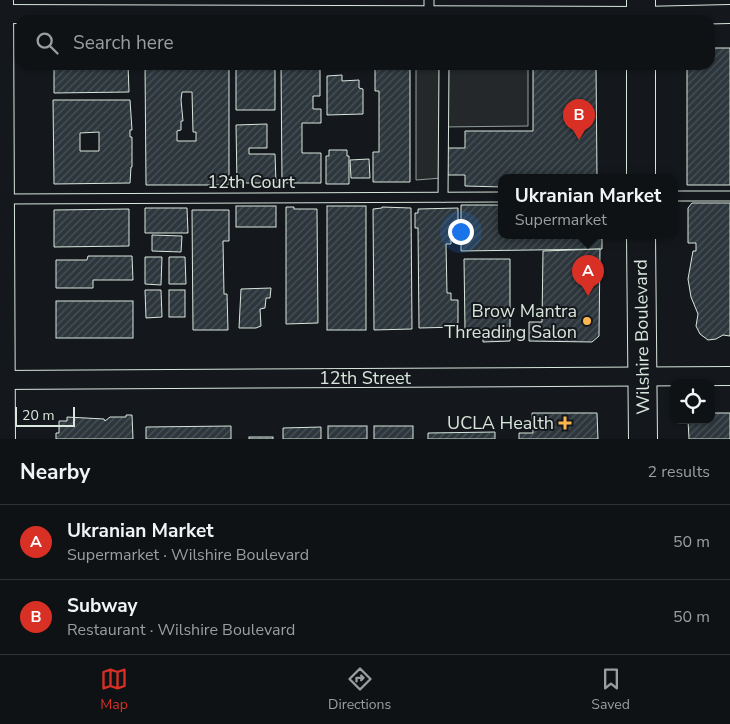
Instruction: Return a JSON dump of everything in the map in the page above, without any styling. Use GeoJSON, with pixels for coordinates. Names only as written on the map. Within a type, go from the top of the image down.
{"type":"FeatureCollection","features":[{"type":"Feature","properties":{"kind":"main road"},"geometry":{"type":"LineString","coordinates":[[641,174],[642,70]]}},
{"type":"Feature","properties":{"kind":"main road","name":"Wilshire Boulevard"},"geometry":{"type":"LineString","coordinates":[[641,239],[643,439]]}},
{"type":"Feature","properties":{"kind":"street"},"geometry":{"type":"LineString","coordinates":[[6,439],[3,380],[3,10],[436,13],[641,12],[730,14]]}},
{"type":"Feature","properties":{"kind":"street","name":"12th Street"},"geometry":{"type":"LineString","coordinates":[[3,380],[730,376]]}},
{"type":"Feature","properties":{"kind":"lane"},"geometry":{"type":"LineString","coordinates":[[443,197],[444,70]]}},
{"type":"Feature","properties":{"kind":"lane"},"geometry":{"type":"LineString","coordinates":[[678,196],[730,196]]}},
{"type":"Feature","properties":{"kind":"lane","name":"12th Court"},"geometry":{"type":"LineString","coordinates":[[2,199],[498,197]]}},
{"type":"Feature","properties":{"kind":"shaded area"},"geometry":{"type":"Polygon","coordinates":[[[416,70],[528,70],[528,126],[442,127],[442,178],[416,180],[416,70]]]}},
{"type":"Feature","properties":{"kind":"building"},"geometry":{"type":"Polygon","coordinates":[[[715,48],[730,48],[730,185],[687,185],[687,70],[715,70],[715,48]]]}},
{"type":"Feature","properties":{"kind":"building"},"geometry":{"type":"Polygon","coordinates":[[[54,70],[128,70],[129,92],[54,93],[54,70]]]}},
{"type":"Feature","properties":{"kind":"building"},"geometry":{"type":"Polygon","coordinates":[[[145,70],[229,70],[229,185],[146,185],[145,70]],[[182,92],[183,121],[181,121],[181,130],[177,131],[177,141],[196,141],[196,132],[193,132],[192,92],[182,92]]]}},
{"type":"Feature","properties":{"kind":"building"},"geometry":{"type":"Polygon","coordinates":[[[236,70],[275,70],[275,110],[236,110],[236,70]]]}},
{"type":"Feature","properties":{"kind":"building"},"geometry":{"type":"Polygon","coordinates":[[[281,70],[320,70],[320,96],[313,96],[313,109],[321,109],[321,123],[302,123],[302,153],[321,153],[321,183],[282,183],[281,70]]]}},
{"type":"Feature","properties":{"kind":"building"},"geometry":{"type":"Polygon","coordinates":[[[375,70],[410,70],[410,182],[373,182],[373,152],[379,152],[379,91],[375,91],[375,70]]]}},
{"type":"Feature","properties":{"kind":"building"},"geometry":{"type":"Polygon","coordinates":[[[533,70],[596,70],[597,174],[498,174],[498,187],[465,186],[465,175],[447,175],[447,148],[465,148],[465,131],[533,131],[533,70]]]}},
{"type":"Feature","properties":{"kind":"building"},"geometry":{"type":"Polygon","coordinates":[[[342,75],[342,81],[359,80],[359,88],[363,89],[363,114],[327,115],[327,76],[342,75]]]}},
{"type":"Feature","properties":{"kind":"building"},"geometry":{"type":"Polygon","coordinates":[[[53,100],[130,100],[132,167],[130,183],[54,184],[53,100]],[[99,132],[80,133],[80,151],[99,151],[99,132]]]}},
{"type":"Feature","properties":{"kind":"building"},"geometry":{"type":"Polygon","coordinates":[[[267,124],[267,148],[249,148],[249,154],[275,154],[276,183],[237,183],[236,125],[267,124]]]}},
{"type":"Feature","properties":{"kind":"building"},"geometry":{"type":"Polygon","coordinates":[[[329,150],[347,150],[347,156],[349,156],[349,184],[326,184],[326,156],[329,156],[329,150]]]}},
{"type":"Feature","properties":{"kind":"building"},"geometry":{"type":"Polygon","coordinates":[[[369,159],[370,178],[351,178],[350,160],[369,159]]]}},
{"type":"Feature","properties":{"kind":"building"},"geometry":{"type":"Polygon","coordinates":[[[692,203],[730,203],[730,336],[723,335],[716,339],[708,340],[700,334],[696,326],[698,314],[691,297],[688,279],[693,251],[696,251],[696,243],[688,243],[688,208],[692,203]]]}},
{"type":"Feature","properties":{"kind":"building"},"geometry":{"type":"Polygon","coordinates":[[[461,205],[498,205],[498,239],[602,239],[602,249],[461,251],[461,205]]]}},
{"type":"Feature","properties":{"kind":"building"},"geometry":{"type":"Polygon","coordinates":[[[236,206],[276,206],[276,227],[236,227],[236,206]]]}},
{"type":"Feature","properties":{"kind":"building"},"geometry":{"type":"Polygon","coordinates":[[[327,206],[366,206],[366,330],[327,330],[327,206]]]}},
{"type":"Feature","properties":{"kind":"building"},"geometry":{"type":"Polygon","coordinates":[[[286,207],[317,209],[318,323],[286,324],[286,207]]]}},
{"type":"Feature","properties":{"kind":"building"},"geometry":{"type":"Polygon","coordinates":[[[382,207],[411,208],[412,329],[374,330],[373,209],[382,207]]]}},
{"type":"Feature","properties":{"kind":"building"},"geometry":{"type":"Polygon","coordinates":[[[145,208],[187,208],[188,233],[145,233],[145,208]]]}},
{"type":"Feature","properties":{"kind":"building"},"geometry":{"type":"Polygon","coordinates":[[[458,208],[458,237],[451,238],[451,244],[446,244],[447,293],[451,293],[451,300],[458,300],[458,327],[419,328],[418,228],[415,228],[415,213],[418,213],[418,209],[458,208]]]}},
{"type":"Feature","properties":{"kind":"building"},"geometry":{"type":"Polygon","coordinates":[[[129,209],[129,246],[54,247],[54,210],[129,209]]]}},
{"type":"Feature","properties":{"kind":"building"},"geometry":{"type":"Polygon","coordinates":[[[192,210],[229,210],[229,241],[223,241],[224,294],[227,294],[228,330],[193,330],[192,210]]]}},
{"type":"Feature","properties":{"kind":"building"},"geometry":{"type":"Polygon","coordinates":[[[152,235],[182,236],[181,252],[152,251],[152,235]]]}},
{"type":"Feature","properties":{"kind":"building"},"geometry":{"type":"Polygon","coordinates":[[[600,249],[599,336],[592,342],[529,341],[529,322],[542,322],[543,251],[600,249]]]}},
{"type":"Feature","properties":{"kind":"building"},"geometry":{"type":"Polygon","coordinates":[[[88,256],[132,256],[133,280],[93,280],[93,288],[56,288],[56,260],[87,260],[88,256]]]}},
{"type":"Feature","properties":{"kind":"building"},"geometry":{"type":"Polygon","coordinates":[[[145,257],[162,257],[161,285],[145,284],[145,257]]]}},
{"type":"Feature","properties":{"kind":"building"},"geometry":{"type":"Polygon","coordinates":[[[169,257],[185,257],[186,284],[169,284],[169,257]]]}},
{"type":"Feature","properties":{"kind":"building"},"geometry":{"type":"Polygon","coordinates":[[[464,259],[510,259],[510,341],[483,342],[483,329],[465,329],[464,259]]]}},
{"type":"Feature","properties":{"kind":"building"},"geometry":{"type":"Polygon","coordinates":[[[271,288],[270,298],[266,298],[265,308],[260,309],[261,326],[256,328],[239,328],[241,289],[271,288]]]}},
{"type":"Feature","properties":{"kind":"building"},"geometry":{"type":"Polygon","coordinates":[[[145,290],[161,290],[162,317],[146,318],[145,290]]]}},
{"type":"Feature","properties":{"kind":"building"},"geometry":{"type":"Polygon","coordinates":[[[169,290],[185,290],[185,317],[169,317],[169,290]]]}},
{"type":"Feature","properties":{"kind":"building"},"geometry":{"type":"Polygon","coordinates":[[[56,301],[133,301],[133,338],[56,338],[56,301]]]}},
{"type":"Feature","properties":{"kind":"building","name":"UCLA Health"},"geometry":{"type":"Polygon","coordinates":[[[532,413],[597,413],[598,439],[519,439],[519,433],[533,433],[532,413]]]}},
{"type":"Feature","properties":{"kind":"building"},"geometry":{"type":"Polygon","coordinates":[[[715,413],[730,413],[730,439],[689,439],[688,424],[715,424],[715,413]]]}},
{"type":"Feature","properties":{"kind":"building"},"geometry":{"type":"Polygon","coordinates":[[[126,415],[132,415],[133,439],[56,439],[56,433],[59,433],[59,421],[67,421],[67,417],[104,419],[105,421],[110,417],[126,417],[126,415]]]}},
{"type":"Feature","properties":{"kind":"building"},"geometry":{"type":"Polygon","coordinates":[[[231,426],[231,439],[146,439],[146,427],[231,426]]]}},
{"type":"Feature","properties":{"kind":"building"},"geometry":{"type":"Polygon","coordinates":[[[328,426],[367,426],[367,439],[328,439],[328,426]]]}},
{"type":"Feature","properties":{"kind":"building"},"geometry":{"type":"Polygon","coordinates":[[[374,426],[413,426],[413,439],[374,439],[374,426]]]}},
{"type":"Feature","properties":{"kind":"building"},"geometry":{"type":"Polygon","coordinates":[[[321,427],[321,439],[283,439],[283,428],[321,427]]]}},
{"type":"Feature","properties":{"kind":"building"},"geometry":{"type":"Polygon","coordinates":[[[495,432],[495,439],[428,439],[428,433],[495,432]]]}},
{"type":"Feature","properties":{"kind":"building"},"geometry":{"type":"Polygon","coordinates":[[[249,437],[273,437],[273,439],[249,439],[249,437]]]}},
{"type":"Feature","properties":{"kind":"place","name":"Subway"},"geometry":{"type":"Point","coordinates":[579,140]}},
{"type":"Feature","properties":{"kind":"place","name":"Ukranian Market"},"geometry":{"type":"Point","coordinates":[588,296]}},
{"type":"Feature","properties":{"kind":"place","name":"Brow Mantra Threading Salon"},"geometry":{"type":"Point","coordinates":[587,321]}},
{"type":"Feature","properties":{"kind":"place","name":"UCLA Health"},"geometry":{"type":"Point","coordinates":[565,423]}}]}
